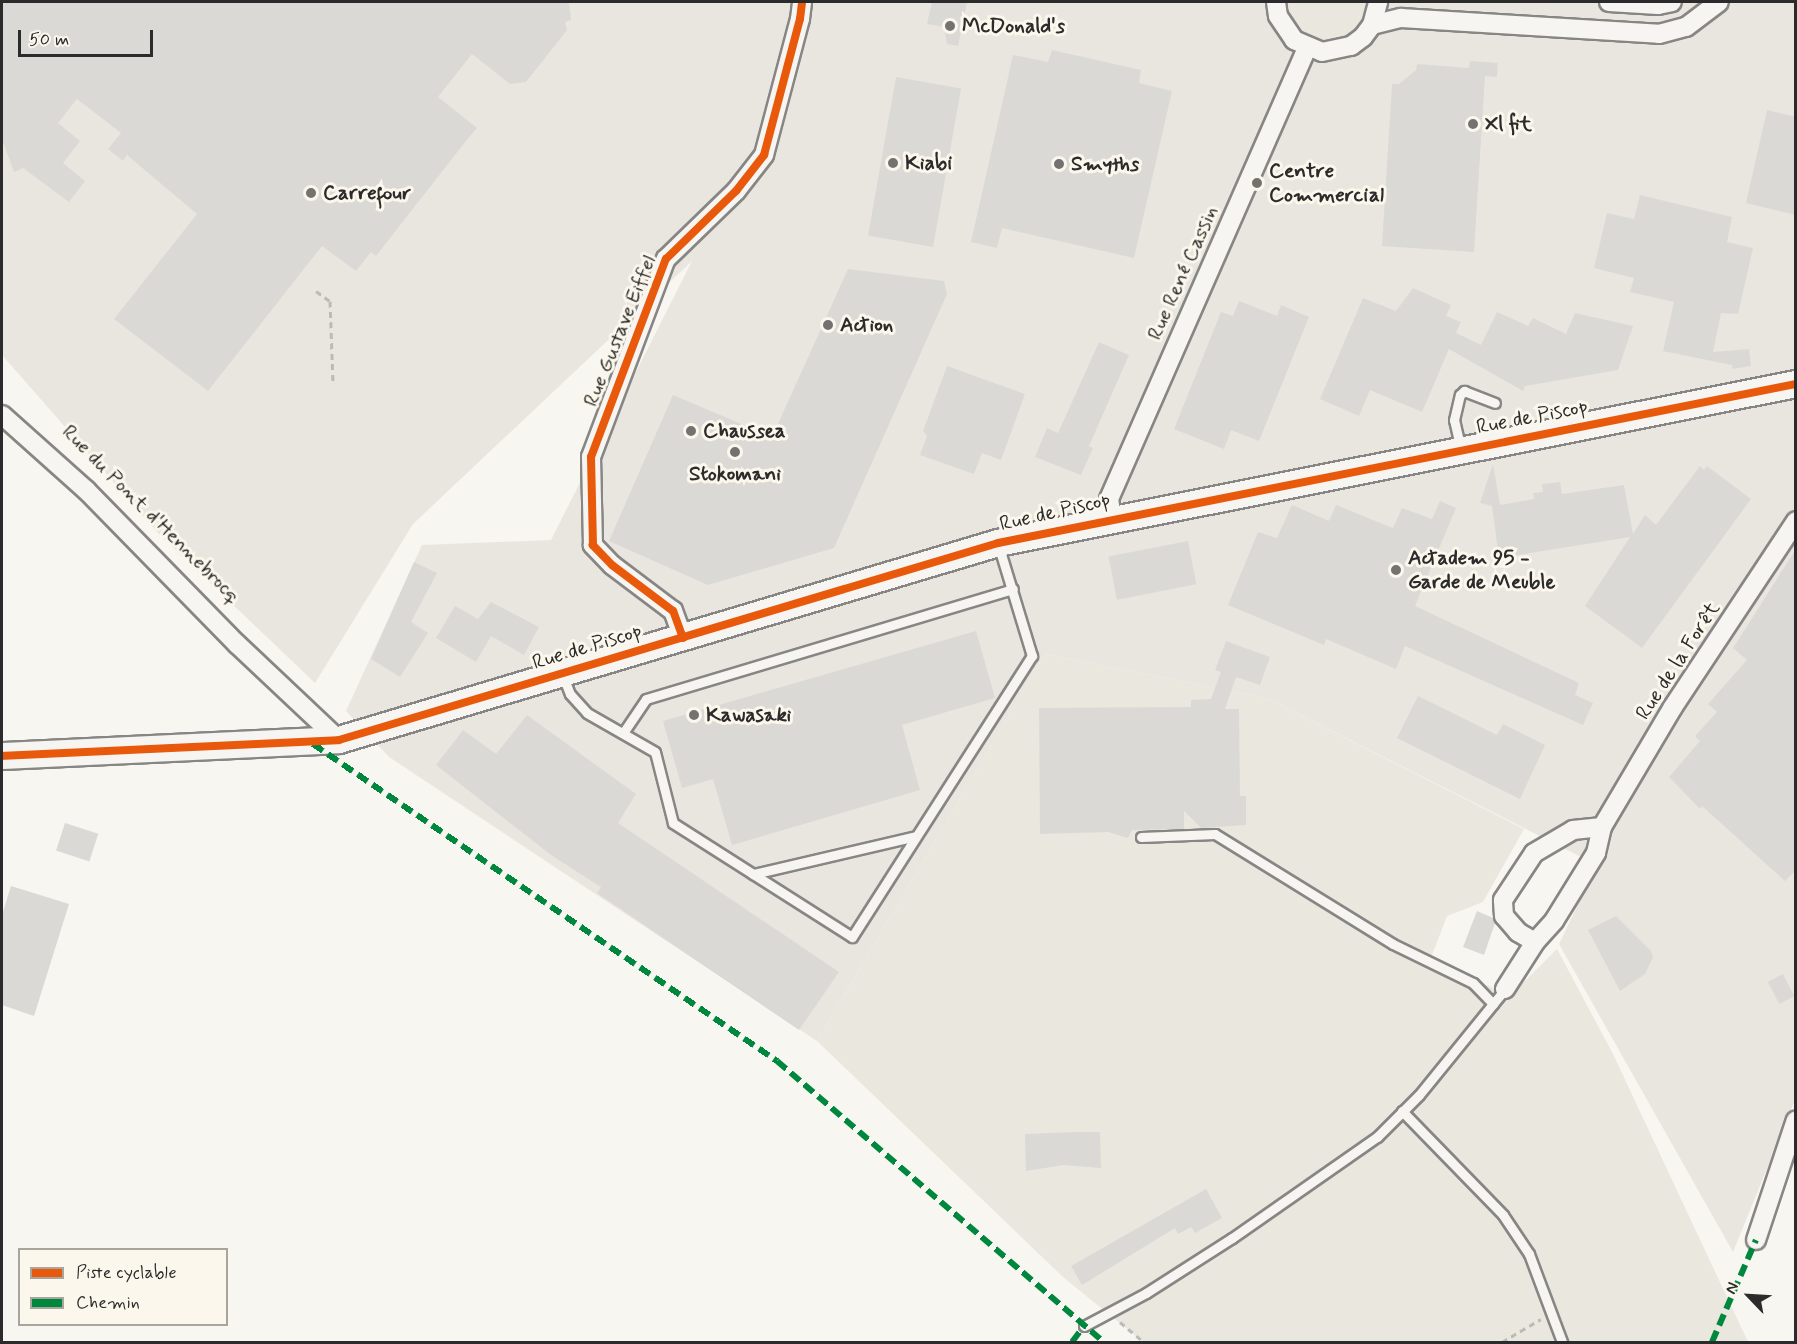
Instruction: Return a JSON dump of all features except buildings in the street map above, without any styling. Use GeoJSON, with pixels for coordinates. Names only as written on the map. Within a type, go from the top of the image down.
{"type":"FeatureCollection","features":[{"type":"Feature","properties":{"kind":"street","name":"Rue Gustave Eiffel"},"geometry":{"type":"LineString","coordinates":[[683,638],[673,611],[612,565],[593,544],[591,457],[666,259],[736,191],[762,158],[798,28],[802,2]]}},
{"type":"Feature","properties":{"kind":"street"},"geometry":{"type":"LineString","coordinates":[[1276,2],[1285,29],[1307,48],[1322,52],[1351,46],[1372,25],[1378,2]]}},
{"type":"Feature","properties":{"kind":"street"},"geometry":{"type":"LineString","coordinates":[[1609,2],[1658,5],[1672,2]]}},
{"type":"Feature","properties":{"kind":"street"},"geometry":{"type":"LineString","coordinates":[[1372,25],[1401,18],[1659,34],[1686,27],[1719,2]]}},
{"type":"Feature","properties":{"kind":"street","name":"Rue René Cassin"},"geometry":{"type":"LineString","coordinates":[[1112,518],[1108,499],[1307,48]]}},
{"type":"Feature","properties":{"kind":"street","name":"Rue de Piscop"},"geometry":{"type":"LineString","coordinates":[[2,756],[339,740],[998,543],[1112,518],[1796,384]]}},
{"type":"Feature","properties":{"kind":"street","name":"Rue du Pont d'Hennebrocq"},"geometry":{"type":"LineString","coordinates":[[2,402],[94,483],[244,640],[261,665]]}},
{"type":"Feature","properties":{"kind":"street","name":"Rue du Pont d'Hennebrocq"},"geometry":{"type":"LineString","coordinates":[[2,415],[86,490],[339,740]]}},
{"type":"Feature","properties":{"kind":"street","name":"Rue de la Forêt"},"geometry":{"type":"LineString","coordinates":[[1505,989],[1535,942],[1554,921],[1596,853],[1602,827],[1673,707],[1796,522]]}},
{"type":"Feature","properties":{"kind":"street"},"geometry":{"type":"LineString","coordinates":[[1535,942],[1518,932],[1504,916],[1503,900],[1509,886],[1534,853],[1553,839],[1573,830],[1602,827]]}},
{"type":"Feature","properties":{"kind":"street"},"geometry":{"type":"LineString","coordinates":[[1756,1240],[1796,1120]]}},
{"type":"Feature","properties":{"kind":"lane"},"geometry":{"type":"LineString","coordinates":[[1461,450],[1454,420],[1460,395],[1464,390],[1495,404]]}},
{"type":"Feature","properties":{"kind":"lane"},"geometry":{"type":"LineString","coordinates":[[562,674],[570,694],[587,713],[656,752],[674,823],[852,937],[1032,656],[998,543]]}},
{"type":"Feature","properties":{"kind":"lane"},"geometry":{"type":"LineString","coordinates":[[623,733],[646,699],[1013,590]]}},
{"type":"Feature","properties":{"kind":"lane"},"geometry":{"type":"LineString","coordinates":[[1141,837],[1215,834],[1393,944],[1473,983],[1493,1004]]}},
{"type":"Feature","properties":{"kind":"lane"},"geometry":{"type":"LineString","coordinates":[[753,874],[916,836]]}},
{"type":"Feature","properties":{"kind":"lane"},"geometry":{"type":"LineString","coordinates":[[1084,1326],[1223,1244],[1377,1137],[1402,1112],[1505,989]]}},
{"type":"Feature","properties":{"kind":"lane"},"geometry":{"type":"LineString","coordinates":[[1402,1112],[1503,1215],[1529,1254],[1562,1342]]}},
{"type":"Feature","properties":{"kind":"path"},"geometry":{"type":"LineString","coordinates":[[316,291],[330,301],[333,381]]}},
{"type":"Feature","properties":{"kind":"path"},"geometry":{"type":"LineString","coordinates":[[1110,1312],[1144,1342]]}},
{"type":"Feature","properties":{"kind":"path"},"geometry":{"type":"LineString","coordinates":[[1502,1342],[1551,1314]]}},
{"type":"Feature","properties":{"kind":"shaded area"},"geometry":{"type":"Polygon","coordinates":[[[2,2],[1795,2],[1795,1100],[1733,1252],[1559,944],[1597,865],[1267,698],[1045,654],[817,1041],[389,757],[346,711],[422,545],[551,540],[692,261],[413,524],[315,683],[159,534],[2,355],[2,2]]]}},
{"type":"Feature","properties":{"kind":"shaded area"},"geometry":{"type":"Polygon","coordinates":[[[1286,2],[1367,3],[1364,16],[1348,36],[1321,42],[1297,30],[1286,2]]]}},
{"type":"Feature","properties":{"kind":"shaded area"},"geometry":{"type":"Polygon","coordinates":[[[1045,654],[1267,698],[1524,829],[1483,902],[1447,916],[1432,955],[1509,997],[1557,949],[1613,1054],[1748,1342],[1143,1342],[1063,1277],[817,1041],[1045,654]]]}},
{"type":"Feature","properties":{"kind":"marked path"},"geometry":{"type":"LineString","coordinates":[[313,744],[777,1061],[1104,1342]]}},
{"type":"Feature","properties":{"kind":"marked path"},"geometry":{"type":"LineString","coordinates":[[1712,1342],[1756,1240]]}},
{"type":"Feature","properties":{"kind":"marked path"},"geometry":{"type":"LineString","coordinates":[[1072,1342],[1084,1326]]}},
{"type":"Feature","properties":{"kind":"cycle path"},"geometry":{"type":"LineString","coordinates":[[683,638],[673,611],[612,565],[593,545],[591,457],[666,259],[736,191],[764,155],[800,19],[802,2]]}},
{"type":"Feature","properties":{"kind":"cycle path"},"geometry":{"type":"LineString","coordinates":[[2,756],[339,740],[998,543],[1796,384]]}},
{"type":"Feature","properties":{"kind":"place","name":"McDonald's"},"geometry":{"type":"Point","coordinates":[950,26]}},
{"type":"Feature","properties":{"kind":"place","name":"Xl fit"},"geometry":{"type":"Point","coordinates":[1473,124]}},
{"type":"Feature","properties":{"kind":"place","name":"Kiabi"},"geometry":{"type":"Point","coordinates":[893,163]}},
{"type":"Feature","properties":{"kind":"place","name":"Smyths"},"geometry":{"type":"Point","coordinates":[1059,164]}},
{"type":"Feature","properties":{"kind":"place","name":"Centre Commercial"},"geometry":{"type":"Point","coordinates":[1257,183]}},
{"type":"Feature","properties":{"kind":"place","name":"Carrefour"},"geometry":{"type":"Point","coordinates":[311,193]}},
{"type":"Feature","properties":{"kind":"place","name":"Action"},"geometry":{"type":"Point","coordinates":[828,325]}},
{"type":"Feature","properties":{"kind":"place","name":"Chaussea"},"geometry":{"type":"Point","coordinates":[691,431]}},
{"type":"Feature","properties":{"kind":"place","name":"Stokomani"},"geometry":{"type":"Point","coordinates":[735,452]}},
{"type":"Feature","properties":{"kind":"place","name":"Actadem 95 - Garde de Meuble"},"geometry":{"type":"Point","coordinates":[1396,570]}},
{"type":"Feature","properties":{"kind":"place","name":"Kawasaki"},"geometry":{"type":"Point","coordinates":[694,715]}}]}
